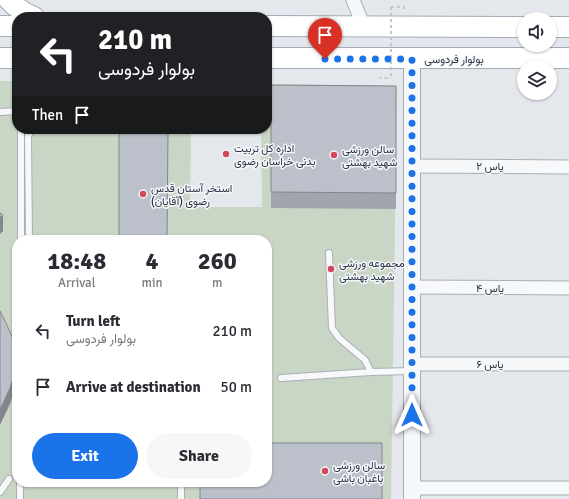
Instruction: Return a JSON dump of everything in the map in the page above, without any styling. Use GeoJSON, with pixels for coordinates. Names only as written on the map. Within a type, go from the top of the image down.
{"type":"FeatureCollection","features":[{"type":"Feature","properties":{"kind":"main road"},"geometry":{"type":"LineString","coordinates":[[9,0],[23,12]]}},
{"type":"Feature","properties":{"kind":"main road"},"geometry":{"type":"LineString","coordinates":[[0,26],[12,26]]}},
{"type":"Feature","properties":{"kind":"main road"},"geometry":{"type":"LineString","coordinates":[[272,26],[517,27]]}},
{"type":"Feature","properties":{"kind":"main road"},"geometry":{"type":"LineString","coordinates":[[557,27],[569,27]]}},
{"type":"Feature","properties":{"kind":"main road"},"geometry":{"type":"LineString","coordinates":[[0,58],[12,58]]}},
{"type":"Feature","properties":{"kind":"main road","name":"بولوار فردوسی"},"geometry":{"type":"LineString","coordinates":[[272,58],[569,58]]}},
{"type":"Feature","properties":{"kind":"street"},"geometry":{"type":"LineString","coordinates":[[353,0],[364,27]]}},
{"type":"Feature","properties":{"kind":"street"},"geometry":{"type":"LineString","coordinates":[[412,59],[412,494],[569,488]]}},
{"type":"Feature","properties":{"kind":"street","name":"یاس ۲"},"geometry":{"type":"LineString","coordinates":[[412,166],[569,167]]}},
{"type":"Feature","properties":{"kind":"street","name":"یاس ۴"},"geometry":{"type":"LineString","coordinates":[[412,287],[569,288]]}},
{"type":"Feature","properties":{"kind":"street","name":"یاس ۶"},"geometry":{"type":"LineString","coordinates":[[412,367],[569,364]]}},
{"type":"Feature","properties":{"kind":"lane"},"geometry":{"type":"LineString","coordinates":[[0,112],[12,111]]}},
{"type":"Feature","properties":{"kind":"lane"},"geometry":{"type":"LineString","coordinates":[[21,134],[21,235]]}},
{"type":"Feature","properties":{"kind":"lane"},"geometry":{"type":"LineString","coordinates":[[29,134],[29,235]]}},
{"type":"Feature","properties":{"kind":"lane"},"geometry":{"type":"LineString","coordinates":[[329,253],[332,328],[339,338],[365,360],[371,372]]}},
{"type":"Feature","properties":{"kind":"lane"},"geometry":{"type":"LineString","coordinates":[[280,378],[371,372],[412,367]]}},
{"type":"Feature","properties":{"kind":"lane"},"geometry":{"type":"LineString","coordinates":[[0,492],[9,479]]}},
{"type":"Feature","properties":{"kind":"lane"},"geometry":{"type":"LineString","coordinates":[[20,487],[20,499]]}},
{"type":"Feature","properties":{"kind":"lane"},"geometry":{"type":"LineString","coordinates":[[181,487],[181,499]]}},
{"type":"Feature","properties":{"kind":"path"},"geometry":{"type":"LineString","coordinates":[[381,77],[380,78],[391,78],[391,7],[404,7],[404,10]]}},
{"type":"Feature","properties":{"kind":"green space","name":"مجموعه ورزشی شهید بهشتی"},"geometry":{"type":"Polygon","coordinates":[[[0,81],[12,81],[12,134],[191,134],[190,207],[262,207],[261,134],[272,134],[272,84],[397,86],[391,499],[0,499],[0,81]]]}},
{"type":"Feature","properties":{"kind":"building","name":"سالن ورزشی شهید بهشتی"},"geometry":{"type":"Polygon","coordinates":[[[272,85],[396,86],[396,193],[271,192],[272,85]]]}},
{"type":"Feature","properties":{"kind":"building","name":"استخر آستان قدس رضوی (آقایان)"},"geometry":{"type":"Polygon","coordinates":[[[119,134],[168,134],[167,235],[119,235],[119,134]]]}},
{"type":"Feature","properties":{"kind":"building"},"geometry":{"type":"Polygon","coordinates":[[[0,311],[12,337],[12,382],[0,410],[0,311]]]}},
{"type":"Feature","properties":{"kind":"building","name":"سالن ورزشی باغبان باشی"},"geometry":{"type":"Polygon","coordinates":[[[272,443],[382,443],[382,499],[200,499],[200,487],[272,487],[272,443]]]}},
{"type":"Feature","properties":{"kind":"place","name":"اداره کل تربیت بدنی خراسان رضوی"},"geometry":{"type":"Point","coordinates":[226,154]}},
{"type":"Feature","properties":{"kind":"place","name":"سالن ورزشی شهید بهشتی"},"geometry":{"type":"Point","coordinates":[334,155]}},
{"type":"Feature","properties":{"kind":"place","name":"استخر آستان قدس رضوی (آقایان)"},"geometry":{"type":"Point","coordinates":[143,194]}},
{"type":"Feature","properties":{"kind":"place","name":"مجموعه ورزشی شهید بهشتی"},"geometry":{"type":"Point","coordinates":[331,269]}},
{"type":"Feature","properties":{"kind":"place","name":"سالن ورزشی باغبان باشی"},"geometry":{"type":"Point","coordinates":[325,471]}},
{"type":"Feature","properties":{"kind":"route"},"geometry":{"type":"LineString","coordinates":[[325,59],[412,59],[412,415]]}}]}
